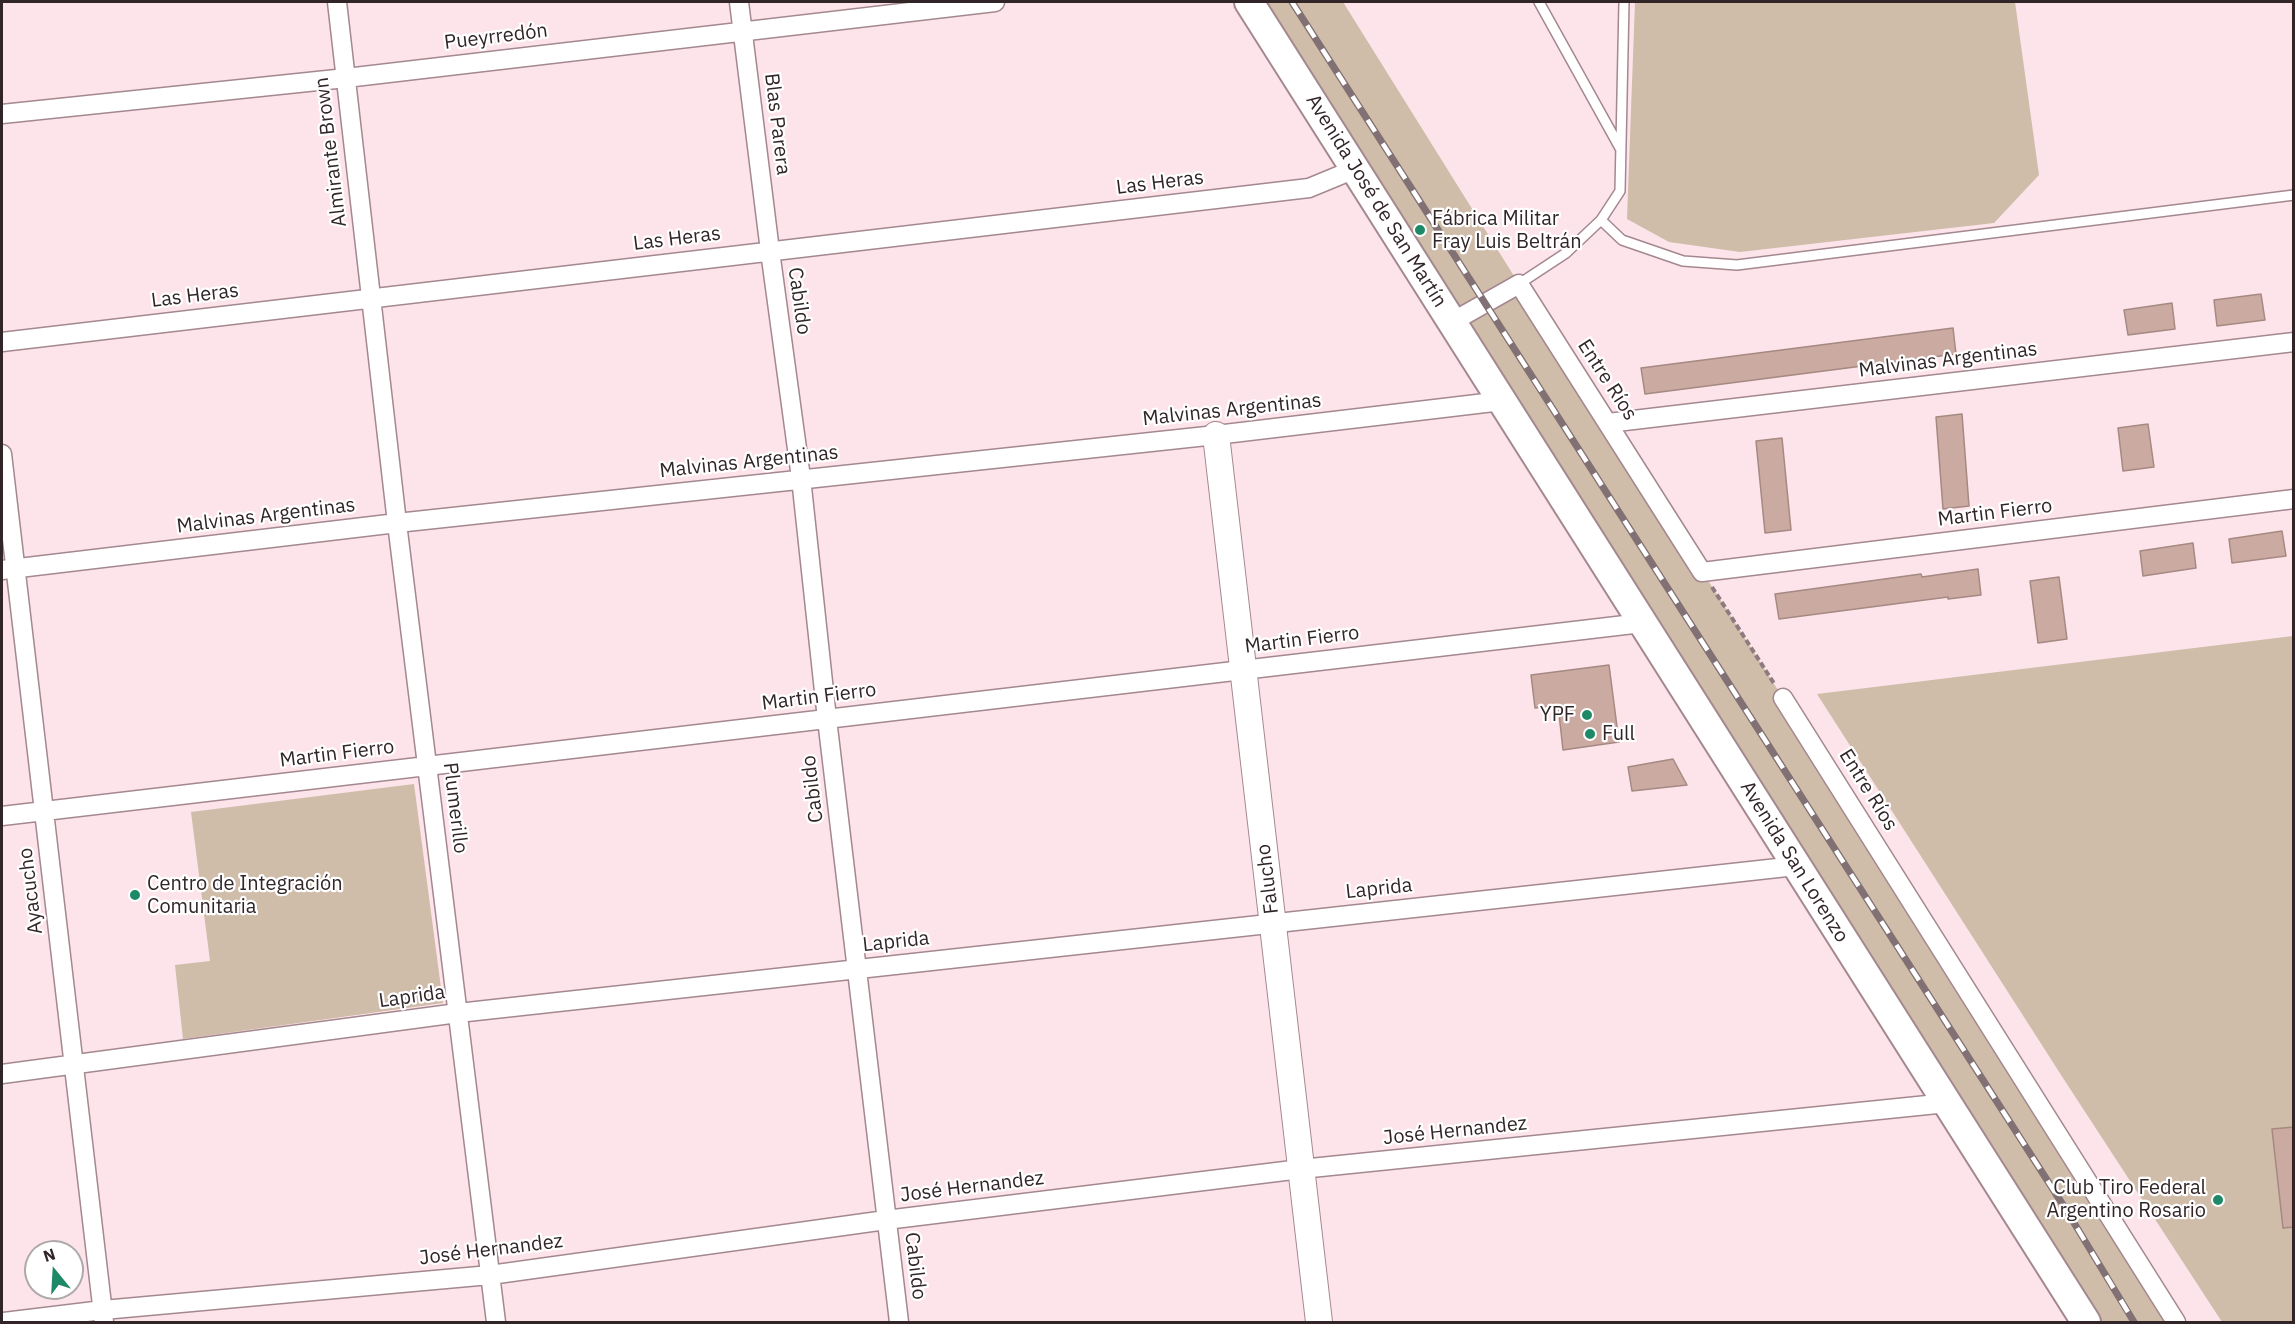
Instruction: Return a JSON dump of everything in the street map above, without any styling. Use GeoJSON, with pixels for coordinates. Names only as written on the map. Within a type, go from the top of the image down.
{"type":"FeatureCollection","features":[{"type":"Feature","properties":{"kind":"main road","name":"Avenida José de San Martín"},"geometry":{"type":"LineString","coordinates":[[1249,2],[1502,401]]}},
{"type":"Feature","properties":{"kind":"main road","name":"Avenida San Lorenzo"},"geometry":{"type":"LineString","coordinates":[[1502,401],[2086,1323]]}},
{"type":"Feature","properties":{"kind":"street","name":"Almirante Brown"},"geometry":{"type":"LineString","coordinates":[[337,2],[371,298]]}},
{"type":"Feature","properties":{"kind":"street","name":"Blas Parera"},"geometry":{"type":"LineString","coordinates":[[739,2],[770,251]]}},
{"type":"Feature","properties":{"kind":"street","name":"Pueyrredón"},"geometry":{"type":"LineString","coordinates":[[2,114],[346,78],[995,2]]}},
{"type":"Feature","properties":{"kind":"street","name":"Las Heras"},"geometry":{"type":"LineString","coordinates":[[2,342],[1309,188],[1355,169]]}},
{"type":"Feature","properties":{"kind":"street","name":"Cabildo"},"geometry":{"type":"LineString","coordinates":[[770,251],[801,478],[827,719],[899,1323]]}},
{"type":"Feature","properties":{"kind":"street"},"geometry":{"type":"LineString","coordinates":[[1452,322],[1519,284]]}},
{"type":"Feature","properties":{"kind":"street","name":"Entre Ríos"},"geometry":{"type":"LineString","coordinates":[[1519,284],[1702,572]]}},
{"type":"Feature","properties":{"kind":"street","name":"Plumerillo"},"geometry":{"type":"LineString","coordinates":[[371,298],[496,1323]]}},
{"type":"Feature","properties":{"kind":"street","name":"Malvinas Argentinas"},"geometry":{"type":"LineString","coordinates":[[1608,423],[2294,342]]}},
{"type":"Feature","properties":{"kind":"street","name":"Malvinas Argentinas"},"geometry":{"type":"LineString","coordinates":[[8,569],[397,523],[1216,435],[1502,401]]}},
{"type":"Feature","properties":{"kind":"street","name":"Falucho"},"geometry":{"type":"LineString","coordinates":[[1216,435],[1319,1323]]}},
{"type":"Feature","properties":{"kind":"street","name":"Ayacucho"},"geometry":{"type":"LineString","coordinates":[[2,454],[8,569],[44,812],[103,1316]]}},
{"type":"Feature","properties":{"kind":"street","name":"Martin Fierro"},"geometry":{"type":"LineString","coordinates":[[1702,572],[2294,499]]}},
{"type":"Feature","properties":{"kind":"street","name":"Martin Fierro"},"geometry":{"type":"LineString","coordinates":[[2,816],[1642,622]]}},
{"type":"Feature","properties":{"kind":"street","name":"Entre Ríos"},"geometry":{"type":"LineString","coordinates":[[1783,698],[2176,1323]]}},
{"type":"Feature","properties":{"kind":"street","name":"Laprida"},"geometry":{"type":"LineString","coordinates":[[2,1074],[458,1013],[1796,866]]}},
{"type":"Feature","properties":{"kind":"street","name":"José Hernandez"},"geometry":{"type":"LineString","coordinates":[[4,1323],[103,1316],[490,1275],[886,1220],[1301,1169],[1947,1103]]}},
{"type":"Feature","properties":{"kind":"lane"},"geometry":{"type":"LineString","coordinates":[[1539,2],[1621,150]]}},
{"type":"Feature","properties":{"kind":"lane"},"geometry":{"type":"LineString","coordinates":[[1519,284],[1566,254],[1601,220],[1620,191],[1624,2]]}},
{"type":"Feature","properties":{"kind":"lane"},"geometry":{"type":"LineString","coordinates":[[1601,220],[1622,240],[1683,261],[1737,265],[2294,195]]}},
{"type":"Feature","properties":{"kind":"path"},"geometry":{"type":"LineString","coordinates":[[1702,572],[1783,698]]}},
{"type":"Feature","properties":{"kind":"shaded area"},"geometry":{"type":"Polygon","coordinates":[[[1249,2],[1343,2],[2176,1322],[2086,1322],[1249,2]]]}},
{"type":"Feature","properties":{"kind":"shaded area"},"geometry":{"type":"Polygon","coordinates":[[[1635,2],[2015,2],[2039,175],[1994,223],[1740,252],[1669,242],[1627,219],[1635,2]]]}},
{"type":"Feature","properties":{"kind":"shaded area"},"geometry":{"type":"Polygon","coordinates":[[[2293,636],[2293,1322],[2222,1322],[1817,694],[2293,636]]]}},
{"type":"Feature","properties":{"kind":"shaded area"},"geometry":{"type":"Polygon","coordinates":[[[414,784],[443,1003],[183,1039],[175,965],[210,961],[191,812],[414,784]]]}},
{"type":"Feature","properties":{"kind":"building"},"geometry":{"type":"Polygon","coordinates":[[[2261,294],[2265,320],[2217,326],[2214,300],[2261,294]]]}},
{"type":"Feature","properties":{"kind":"building"},"geometry":{"type":"Polygon","coordinates":[[[2172,303],[2175,329],[2128,335],[2124,310],[2172,303]]]}},
{"type":"Feature","properties":{"kind":"building"},"geometry":{"type":"Polygon","coordinates":[[[1953,328],[1956,354],[1645,394],[1641,368],[1953,328]]]}},
{"type":"Feature","properties":{"kind":"building"},"geometry":{"type":"Polygon","coordinates":[[[1962,414],[1969,506],[1943,509],[1936,417],[1962,414]]]}},
{"type":"Feature","properties":{"kind":"building"},"geometry":{"type":"Polygon","coordinates":[[[2148,424],[2154,467],[2123,471],[2118,428],[2148,424]]]}},
{"type":"Feature","properties":{"kind":"building"},"geometry":{"type":"Polygon","coordinates":[[[1782,438],[1791,530],[1765,533],[1756,441],[1782,438]]]}},
{"type":"Feature","properties":{"kind":"building"},"geometry":{"type":"Polygon","coordinates":[[[2282,531],[2286,556],[2232,563],[2229,539],[2282,531]]]}},
{"type":"Feature","properties":{"kind":"building"},"geometry":{"type":"Polygon","coordinates":[[[2193,543],[2196,568],[2143,576],[2140,551],[2193,543]]]}},
{"type":"Feature","properties":{"kind":"building"},"geometry":{"type":"Polygon","coordinates":[[[1978,569],[1981,595],[1948,599],[1948,597],[1779,619],[1775,594],[1921,574],[1922,577],[1978,569]]]}},
{"type":"Feature","properties":{"kind":"building"},"geometry":{"type":"Polygon","coordinates":[[[2059,577],[2067,639],[2038,643],[2030,581],[2059,577]]]}},
{"type":"Feature","properties":{"kind":"building"},"geometry":{"type":"Polygon","coordinates":[[[1609,665],[1619,742],[1563,750],[1558,705],[1535,708],[1531,675],[1609,665]]]}},
{"type":"Feature","properties":{"kind":"building"},"geometry":{"type":"Polygon","coordinates":[[[1673,759],[1687,785],[1632,791],[1628,767],[1673,759]]]}},
{"type":"Feature","properties":{"kind":"building"},"geometry":{"type":"Polygon","coordinates":[[[2294,1127],[2294,1227],[2283,1228],[2272,1129],[2294,1127]]]}},
{"type":"Feature","properties":{"kind":"railway"},"geometry":{"type":"LineString","coordinates":[[1292,2],[2065,1208],[2134,1322]]}},
{"type":"Feature","properties":{"kind":"place","name":"Fábrica Militar Fray Luis Beltrán"},"geometry":{"type":"Point","coordinates":[1420,230]}},
{"type":"Feature","properties":{"kind":"place","name":"YPF"},"geometry":{"type":"Point","coordinates":[1587,715]}},
{"type":"Feature","properties":{"kind":"place","name":"Full"},"geometry":{"type":"Point","coordinates":[1590,734]}},
{"type":"Feature","properties":{"kind":"place","name":"Centro de Integración Comunitaria"},"geometry":{"type":"Point","coordinates":[135,895]}},
{"type":"Feature","properties":{"kind":"place","name":"Club Tiro Federal Argentino Rosario"},"geometry":{"type":"Point","coordinates":[2218,1200]}}]}
